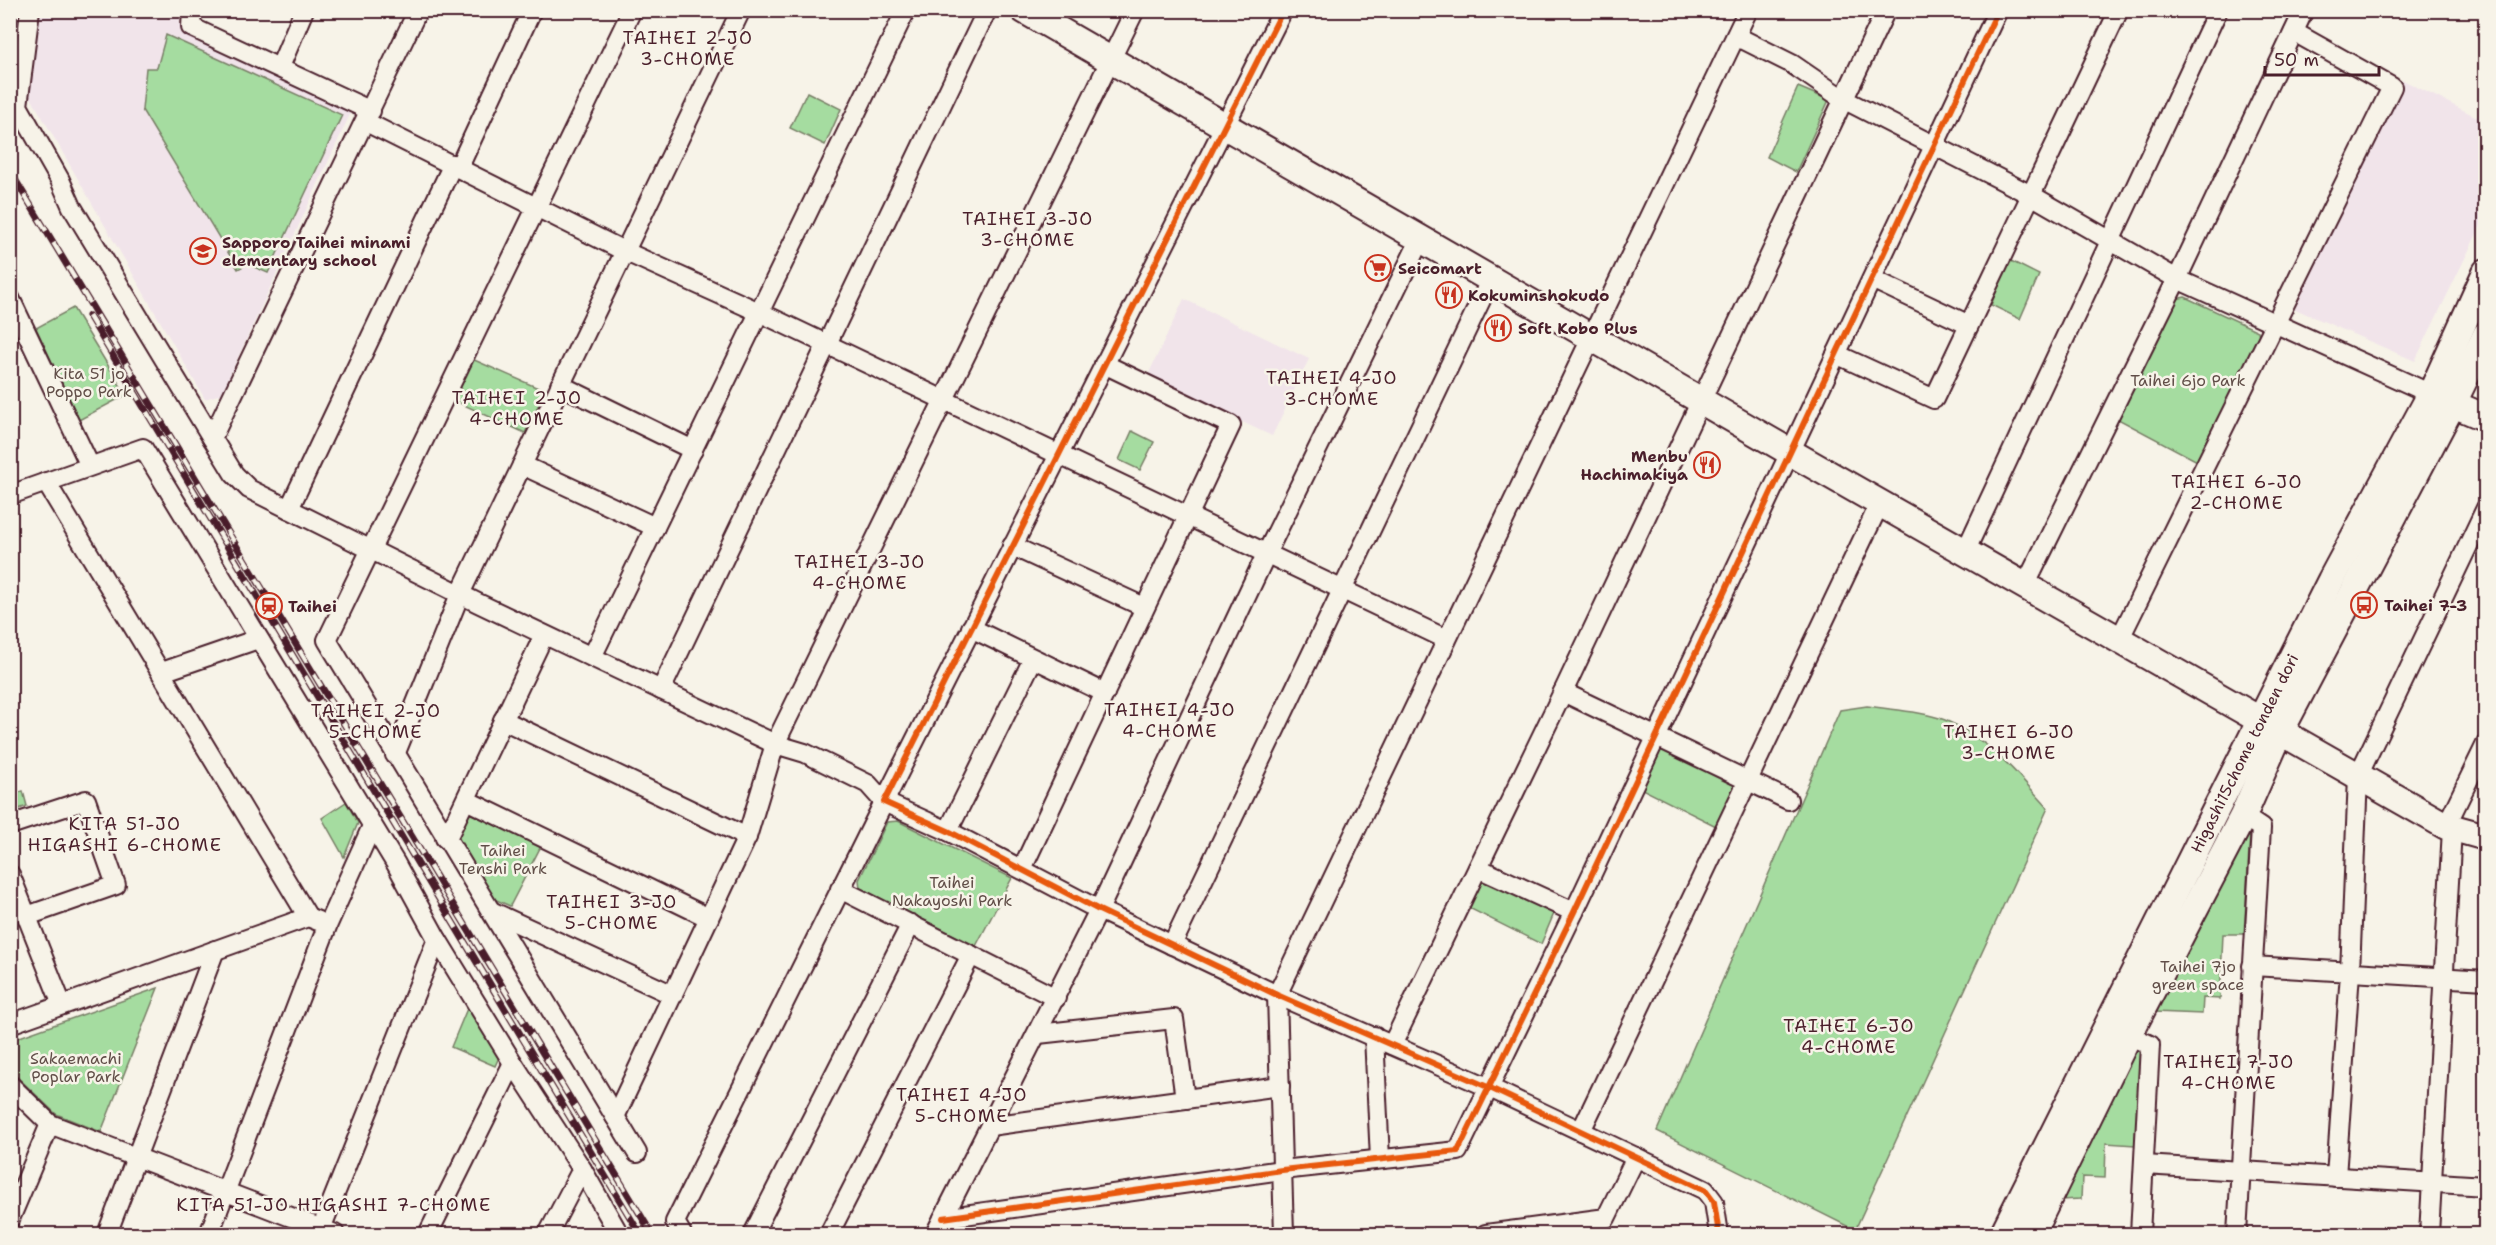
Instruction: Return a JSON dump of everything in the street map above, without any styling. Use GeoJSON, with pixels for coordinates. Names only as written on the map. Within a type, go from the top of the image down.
{"type":"FeatureCollection","features":[{"type":"Feature","properties":{"kind":"street"},"geometry":{"type":"LineString","coordinates":[[30,10],[18,106],[60,180],[72,207],[234,474],[249,489],[460,594],[661,690],[775,744],[805,753],[868,784],[884,802],[948,831],[1099,910],[1277,995],[1490,1088],[1705,1190],[1714,1202],[1719,1234]]}},
{"type":"Feature","properties":{"kind":"street"},"geometry":{"type":"LineString","coordinates":[[192,10],[191,27],[280,68],[537,210],[759,312],[1446,639]]}},
{"type":"Feature","properties":{"kind":"street"},"geometry":{"type":"LineString","coordinates":[[280,68],[304,10]]}},
{"type":"Feature","properties":{"kind":"street"},"geometry":{"type":"LineString","coordinates":[[212,438],[418,10]]}},
{"type":"Feature","properties":{"kind":"street"},"geometry":{"type":"LineString","coordinates":[[289,509],[532,10]]}},
{"type":"Feature","properties":{"kind":"street"},"geometry":{"type":"LineString","coordinates":[[632,10],[327,640],[637,1154]]}},
{"type":"Feature","properties":{"kind":"street"},"geometry":{"type":"LineString","coordinates":[[395,755],[460,594],[741,10]]}},
{"type":"Feature","properties":{"kind":"street"},"geometry":{"type":"LineString","coordinates":[[592,657],[906,10]]}},
{"type":"Feature","properties":{"kind":"street"},"geometry":{"type":"LineString","coordinates":[[661,690],[987,10]]}},
{"type":"Feature","properties":{"kind":"street"},"geometry":{"type":"LineString","coordinates":[[1024,10],[1790,452],[2449,828],[2486,837]]}},
{"type":"Feature","properties":{"kind":"street"},"geometry":{"type":"LineString","coordinates":[[615,1117],[747,837],[775,744],[1135,10]]}},
{"type":"Feature","properties":{"kind":"street"},"geometry":{"type":"LineString","coordinates":[[682,1234],[675,1222],[1012,546],[1060,457],[1104,364],[1283,10]]}},
{"type":"Feature","properties":{"kind":"street"},"geometry":{"type":"LineString","coordinates":[[1284,1234],[1277,995],[1748,10]]}},
{"type":"Feature","properties":{"kind":"street"},"geometry":{"type":"LineString","coordinates":[[1392,1045],[1563,692],[1886,10]]}},
{"type":"Feature","properties":{"kind":"street"},"geometry":{"type":"LineString","coordinates":[[939,1226],[1282,1170],[1458,1151],[1657,737],[1998,10]]}},
{"type":"Feature","properties":{"kind":"street"},"geometry":{"type":"LineString","coordinates":[[1836,354],[1934,399],[2119,10]]}},
{"type":"Feature","properties":{"kind":"street"},"geometry":{"type":"LineString","coordinates":[[1965,552],[2218,10]]}},
{"type":"Feature","properties":{"kind":"street"},"geometry":{"type":"LineString","coordinates":[[2025,586],[2176,279],[2304,10]]}},
{"type":"Feature","properties":{"kind":"street"},"geometry":{"type":"LineString","coordinates":[[2119,640],[2392,87],[2294,32]]}},
{"type":"Feature","properties":{"kind":"street"},"geometry":{"type":"LineString","coordinates":[[1736,36],[1792,64],[1844,99],[2031,195],[2176,279],[2486,418]]}},
{"type":"Feature","properties":{"kind":"street"},"geometry":{"type":"LineString","coordinates":[[939,1226],[1099,910],[1267,555],[1421,238]]}},
{"type":"Feature","properties":{"kind":"street","name":"Higashi15chome tonden dori"},"geometry":{"type":"LineString","coordinates":[[2442,399],[2486,272]]}},
{"type":"Feature","properties":{"kind":"street"},"geometry":{"type":"LineString","coordinates":[[1172,945],[1491,279]]}},
{"type":"Feature","properties":{"kind":"street"},"geometry":{"type":"LineString","coordinates":[[1872,279],[1969,325]]}},
{"type":"Feature","properties":{"kind":"street"},"geometry":{"type":"LineString","coordinates":[[10,298],[90,466]]}},
{"type":"Feature","properties":{"kind":"street","name":"Higashi15chome tonden dori"},"geometry":{"type":"LineString","coordinates":[[2003,1234],[2270,726],[2331,580],[2442,399],[2486,335]]}},
{"type":"Feature","properties":{"kind":"street"},"geometry":{"type":"LineString","coordinates":[[1022,869],[1231,426],[1104,364]]}},
{"type":"Feature","properties":{"kind":"street"},"geometry":{"type":"LineString","coordinates":[[560,385],[693,450]]}},
{"type":"Feature","properties":{"kind":"street"},"geometry":{"type":"LineString","coordinates":[[10,495],[143,448],[396,864],[437,939],[513,1063],[582,1168],[619,1234]]}},
{"type":"Feature","properties":{"kind":"street"},"geometry":{"type":"LineString","coordinates":[[522,465],[655,527]]}},
{"type":"Feature","properties":{"kind":"street"},"geometry":{"type":"LineString","coordinates":[[46,482],[308,917]]}},
{"type":"Feature","properties":{"kind":"street"},"geometry":{"type":"LineString","coordinates":[[1581,1131],[1880,503]]}},
{"type":"Feature","properties":{"kind":"street"},"geometry":{"type":"LineString","coordinates":[[2336,1177],[2350,972],[2358,776],[2486,508]]}},
{"type":"Feature","properties":{"kind":"street"},"geometry":{"type":"LineString","coordinates":[[1012,546],[1144,608]]}},
{"type":"Feature","properties":{"kind":"street"},"geometry":{"type":"LineString","coordinates":[[971,628],[1105,693]]}},
{"type":"Feature","properties":{"kind":"street"},"geometry":{"type":"LineString","coordinates":[[445,838],[466,800],[544,634]]}},
{"type":"Feature","properties":{"kind":"street"},"geometry":{"type":"LineString","coordinates":[[162,672],[258,639]]}},
{"type":"Feature","properties":{"kind":"street"},"geometry":{"type":"LineString","coordinates":[[948,831],[1033,659]]}},
{"type":"Feature","properties":{"kind":"street"},"geometry":{"type":"LineString","coordinates":[[1563,692],[1788,801]]}},
{"type":"Feature","properties":{"kind":"street"},"geometry":{"type":"LineString","coordinates":[[503,720],[747,837]]}},
{"type":"Feature","properties":{"kind":"street","name":"Higashi15chome tonden dori"},"geometry":{"type":"LineString","coordinates":[[2031,1234],[2129,1035],[2243,816],[2270,726]]}},
{"type":"Feature","properties":{"kind":"street"},"geometry":{"type":"LineString","coordinates":[[2429,1234],[2444,978],[2449,828],[2486,744]]}},
{"type":"Feature","properties":{"kind":"street"},"geometry":{"type":"LineString","coordinates":[[466,800],[710,918]]}},
{"type":"Feature","properties":{"kind":"street"},"geometry":{"type":"LineString","coordinates":[[10,825],[86,801],[116,885],[27,916]]}},
{"type":"Feature","properties":{"kind":"street"},"geometry":{"type":"LineString","coordinates":[[2237,1234],[2260,828],[2243,816]]}},
{"type":"Feature","properties":{"kind":"street"},"geometry":{"type":"LineString","coordinates":[[209,1234],[328,924],[372,826]]}},
{"type":"Feature","properties":{"kind":"street"},"geometry":{"type":"LineString","coordinates":[[1478,868],[1574,912]]}},
{"type":"Feature","properties":{"kind":"street"},"geometry":{"type":"LineString","coordinates":[[10,874],[62,1005]]}},
{"type":"Feature","properties":{"kind":"street"},"geometry":{"type":"LineString","coordinates":[[840,890],[1056,998]]}},
{"type":"Feature","properties":{"kind":"street"},"geometry":{"type":"LineString","coordinates":[[491,911],[673,995]]}},
{"type":"Feature","properties":{"kind":"street"},"geometry":{"type":"LineString","coordinates":[[10,1024],[308,917],[328,924]]}},
{"type":"Feature","properties":{"kind":"street"},"geometry":{"type":"LineString","coordinates":[[753,1234],[911,924]]}},
{"type":"Feature","properties":{"kind":"street"},"geometry":{"type":"LineString","coordinates":[[10,1085],[50,1124],[138,1156],[319,1231],[437,939]]}},
{"type":"Feature","properties":{"kind":"street"},"geometry":{"type":"LineString","coordinates":[[107,1234],[215,950]]}},
{"type":"Feature","properties":{"kind":"street"},"geometry":{"type":"LineString","coordinates":[[829,1234],[971,956]]}},
{"type":"Feature","properties":{"kind":"street"},"geometry":{"type":"LineString","coordinates":[[2252,966],[2486,980]]}},
{"type":"Feature","properties":{"kind":"street"},"geometry":{"type":"LineString","coordinates":[[1038,1034],[1174,1019],[1185,1099]]}},
{"type":"Feature","properties":{"kind":"street"},"geometry":{"type":"LineString","coordinates":[[2129,1035],[2150,1045],[2140,1234]]}},
{"type":"Feature","properties":{"kind":"street"},"geometry":{"type":"LineString","coordinates":[[1374,1036],[1380,1160]]}},
{"type":"Feature","properties":{"kind":"street"},"geometry":{"type":"LineString","coordinates":[[428,1234],[513,1063]]}},
{"type":"Feature","properties":{"kind":"street"},"geometry":{"type":"LineString","coordinates":[[990,1126],[1280,1086]]}},
{"type":"Feature","properties":{"kind":"street"},"geometry":{"type":"LineString","coordinates":[[10,1219],[50,1124]]}},
{"type":"Feature","properties":{"kind":"street"},"geometry":{"type":"LineString","coordinates":[[1486,1234],[1606,1218],[1636,1157]]}},
{"type":"Feature","properties":{"kind":"street"},"geometry":{"type":"LineString","coordinates":[[2144,1166],[2486,1186]]}},
{"type":"Feature","properties":{"kind":"street"},"geometry":{"type":"LineString","coordinates":[[548,1234],[582,1168]]}},
{"type":"Feature","properties":{"kind":"shaded area","name":"Sapporo Taihei minami elementary school"},"geometry":{"type":"Polygon","coordinates":[[[180,10],[180,28],[353,108],[221,394],[205,399],[30,96],[40,11],[180,10]]]}},
{"type":"Feature","properties":{"kind":"shaded area"},"geometry":{"type":"Polygon","coordinates":[[[2403,80],[2485,121],[2485,217],[2415,361],[2295,309],[2403,80]]]}},
{"type":"Feature","properties":{"kind":"shaded area"},"geometry":{"type":"Polygon","coordinates":[[[1184,299],[1309,359],[1272,436],[1147,377],[1184,299]]]}},
{"type":"Feature","properties":{"kind":"green space"},"geometry":{"type":"Polygon","coordinates":[[[166,35],[342,115],[268,273],[247,264],[238,269],[142,110],[146,68],[157,68],[166,35]]]}},
{"type":"Feature","properties":{"kind":"green space"},"geometry":{"type":"Polygon","coordinates":[[[1798,87],[1829,100],[1796,172],[1767,157],[1798,87]]]}},
{"type":"Feature","properties":{"kind":"green space"},"geometry":{"type":"Polygon","coordinates":[[[807,92],[841,109],[825,145],[790,128],[807,92]]]}},
{"type":"Feature","properties":{"kind":"green space"},"geometry":{"type":"Polygon","coordinates":[[[2009,260],[2039,275],[2020,319],[1991,305],[2009,260]]]}},
{"type":"Feature","properties":{"kind":"green space","name":"Taihei 6jo Park"},"geometry":{"type":"Polygon","coordinates":[[[2185,297],[2258,331],[2259,337],[2199,462],[2118,419],[2176,299],[2185,297]]]}},
{"type":"Feature","properties":{"kind":"green space","name":"Kita 51 jo Poppo Park"},"geometry":{"type":"Polygon","coordinates":[[[73,308],[126,395],[79,420],[36,328],[73,308]]]}},
{"type":"Feature","properties":{"kind":"green space"},"geometry":{"type":"Polygon","coordinates":[[[472,359],[545,391],[525,433],[453,400],[472,359]]]}},
{"type":"Feature","properties":{"kind":"green space"},"geometry":{"type":"Polygon","coordinates":[[[1132,431],[1154,442],[1140,470],[1119,460],[1132,431]]]}},
{"type":"Feature","properties":{"kind":"green space"},"geometry":{"type":"Polygon","coordinates":[[[1867,706],[1927,715],[1961,728],[2001,758],[2048,808],[1855,1230],[1657,1131],[1840,710],[1867,706]]]}},
{"type":"Feature","properties":{"kind":"green space"},"geometry":{"type":"Polygon","coordinates":[[[1657,737],[1747,782],[1724,830],[1634,785],[1657,737]]]}},
{"type":"Feature","properties":{"kind":"green space"},"geometry":{"type":"Polygon","coordinates":[[[23,791],[27,806],[11,812],[11,795],[23,791]]]}},
{"type":"Feature","properties":{"kind":"green space"},"geometry":{"type":"Polygon","coordinates":[[[346,802],[358,823],[344,857],[322,818],[346,802]]]}},
{"type":"Feature","properties":{"kind":"green space","name":"Taihei Tenshi Park"},"geometry":{"type":"Polygon","coordinates":[[[468,814],[473,814],[541,846],[510,906],[494,899],[461,845],[457,834],[468,814]]]}},
{"type":"Feature","properties":{"kind":"green space","name":"Taihei Nakayoshi Park"},"geometry":{"type":"Polygon","coordinates":[[[898,821],[1012,878],[976,946],[860,888],[859,880],[887,822],[898,821]]]}},
{"type":"Feature","properties":{"kind":"green space","name":"Taihei 7jo green space"},"geometry":{"type":"Polygon","coordinates":[[[2243,831],[2250,833],[2244,934],[2223,934],[2220,999],[2203,998],[2202,1014],[2155,1012],[2243,831]]]}},
{"type":"Feature","properties":{"kind":"green space"},"geometry":{"type":"Polygon","coordinates":[[[1484,877],[1555,911],[1541,944],[1469,908],[1484,877]]]}},
{"type":"Feature","properties":{"kind":"green space","name":"Sakaemachi Poplar Park"},"geometry":{"type":"Polygon","coordinates":[[[158,988],[101,1132],[56,1114],[11,1071],[11,1040],[158,988]]]}},
{"type":"Feature","properties":{"kind":"green space"},"geometry":{"type":"Polygon","coordinates":[[[471,999],[501,1053],[495,1066],[451,1047],[471,999]]]}},
{"type":"Feature","properties":{"kind":"green space"},"geometry":{"type":"Polygon","coordinates":[[[2134,1048],[2140,1049],[2135,1145],[2106,1143],[2105,1178],[2082,1177],[2081,1199],[2060,1200],[2134,1048]]]}},
{"type":"Feature","properties":{"kind":"railway"},"geometry":{"type":"LineString","coordinates":[[10,171],[652,1234]]}},
{"type":"Feature","properties":{"kind":"railway"},"geometry":{"type":"LineString","coordinates":[[89,316],[640,1234]]}},
{"type":"Feature","properties":{"kind":"cycle path"},"geometry":{"type":"LineString","coordinates":[[1283,10],[884,802],[948,831],[1099,910],[1277,995],[1490,1088],[1705,1190],[1714,1202],[1719,1234]]}},
{"type":"Feature","properties":{"kind":"cycle path"},"geometry":{"type":"LineString","coordinates":[[943,1218],[1282,1170],[1458,1151],[1574,912],[1998,10]]}},
{"type":"Feature","properties":{"kind":"place","name":"Sapporo Taihei minami elementary school"},"geometry":{"type":"Point","coordinates":[203,251]}},
{"type":"Feature","properties":{"kind":"place","name":"Seicomart"},"geometry":{"type":"Point","coordinates":[1378,268]}},
{"type":"Feature","properties":{"kind":"place","name":"Kokuminshokudo"},"geometry":{"type":"Point","coordinates":[1449,295]}},
{"type":"Feature","properties":{"kind":"place","name":"Soft Kobo Plus"},"geometry":{"type":"Point","coordinates":[1498,328]}},
{"type":"Feature","properties":{"kind":"place","name":"Menbu Hachimakiya"},"geometry":{"type":"Point","coordinates":[1707,465]}},
{"type":"Feature","properties":{"kind":"place","name":"Taihei 7-3"},"geometry":{"type":"Point","coordinates":[2364,605]}},
{"type":"Feature","properties":{"kind":"place","name":"Taihei"},"geometry":{"type":"Point","coordinates":[269,606]}},
{"type":"Feature","properties":{"kind":"district","name":"TAIHEI 2-JO 3-CHOME"},"geometry":{"type":"Point","coordinates":[688,48]}},
{"type":"Feature","properties":{"kind":"district","name":"TAIHEI 3-JO 3-CHOME"},"geometry":{"type":"Point","coordinates":[1028,229]}},
{"type":"Feature","properties":{"kind":"district","name":"TAIHEI 4-JO 3-CHOME"},"geometry":{"type":"Point","coordinates":[1332,388]}},
{"type":"Feature","properties":{"kind":"district","name":"TAIHEI 2-JO 4-CHOME"},"geometry":{"type":"Point","coordinates":[517,408]}},
{"type":"Feature","properties":{"kind":"district","name":"TAIHEI 6-JO 2-CHOME"},"geometry":{"type":"Point","coordinates":[2237,492]}},
{"type":"Feature","properties":{"kind":"district","name":"TAIHEI 3-JO 4-CHOME"},"geometry":{"type":"Point","coordinates":[860,572]}},
{"type":"Feature","properties":{"kind":"district","name":"TAIHEI 4-JO 4-CHOME"},"geometry":{"type":"Point","coordinates":[1170,720]}},
{"type":"Feature","properties":{"kind":"district","name":"TAIHEI 2-JO 5-CHOME"},"geometry":{"type":"Point","coordinates":[376,721]}},
{"type":"Feature","properties":{"kind":"district","name":"TAIHEI 6-JO 3-CHOME"},"geometry":{"type":"Point","coordinates":[2009,742]}},
{"type":"Feature","properties":{"kind":"district","name":"KITA 51-JO HIGASHI 6-CHOME"},"geometry":{"type":"Point","coordinates":[125,834]}},
{"type":"Feature","properties":{"kind":"district","name":"TAIHEI 3-JO 5-CHOME"},"geometry":{"type":"Point","coordinates":[612,912]}},
{"type":"Feature","properties":{"kind":"district","name":"TAIHEI 6-JO 4-CHOME"},"geometry":{"type":"Point","coordinates":[1849,1036]}},
{"type":"Feature","properties":{"kind":"district","name":"TAIHEI 7-JO 4-CHOME"},"geometry":{"type":"Point","coordinates":[2229,1072]}},
{"type":"Feature","properties":{"kind":"district","name":"TAIHEI 4-JO 5-CHOME"},"geometry":{"type":"Point","coordinates":[962,1105]}},
{"type":"Feature","properties":{"kind":"district","name":"KITA 51-JO HIGASHI 7-CHOME"},"geometry":{"type":"Point","coordinates":[334,1205]}}]}
